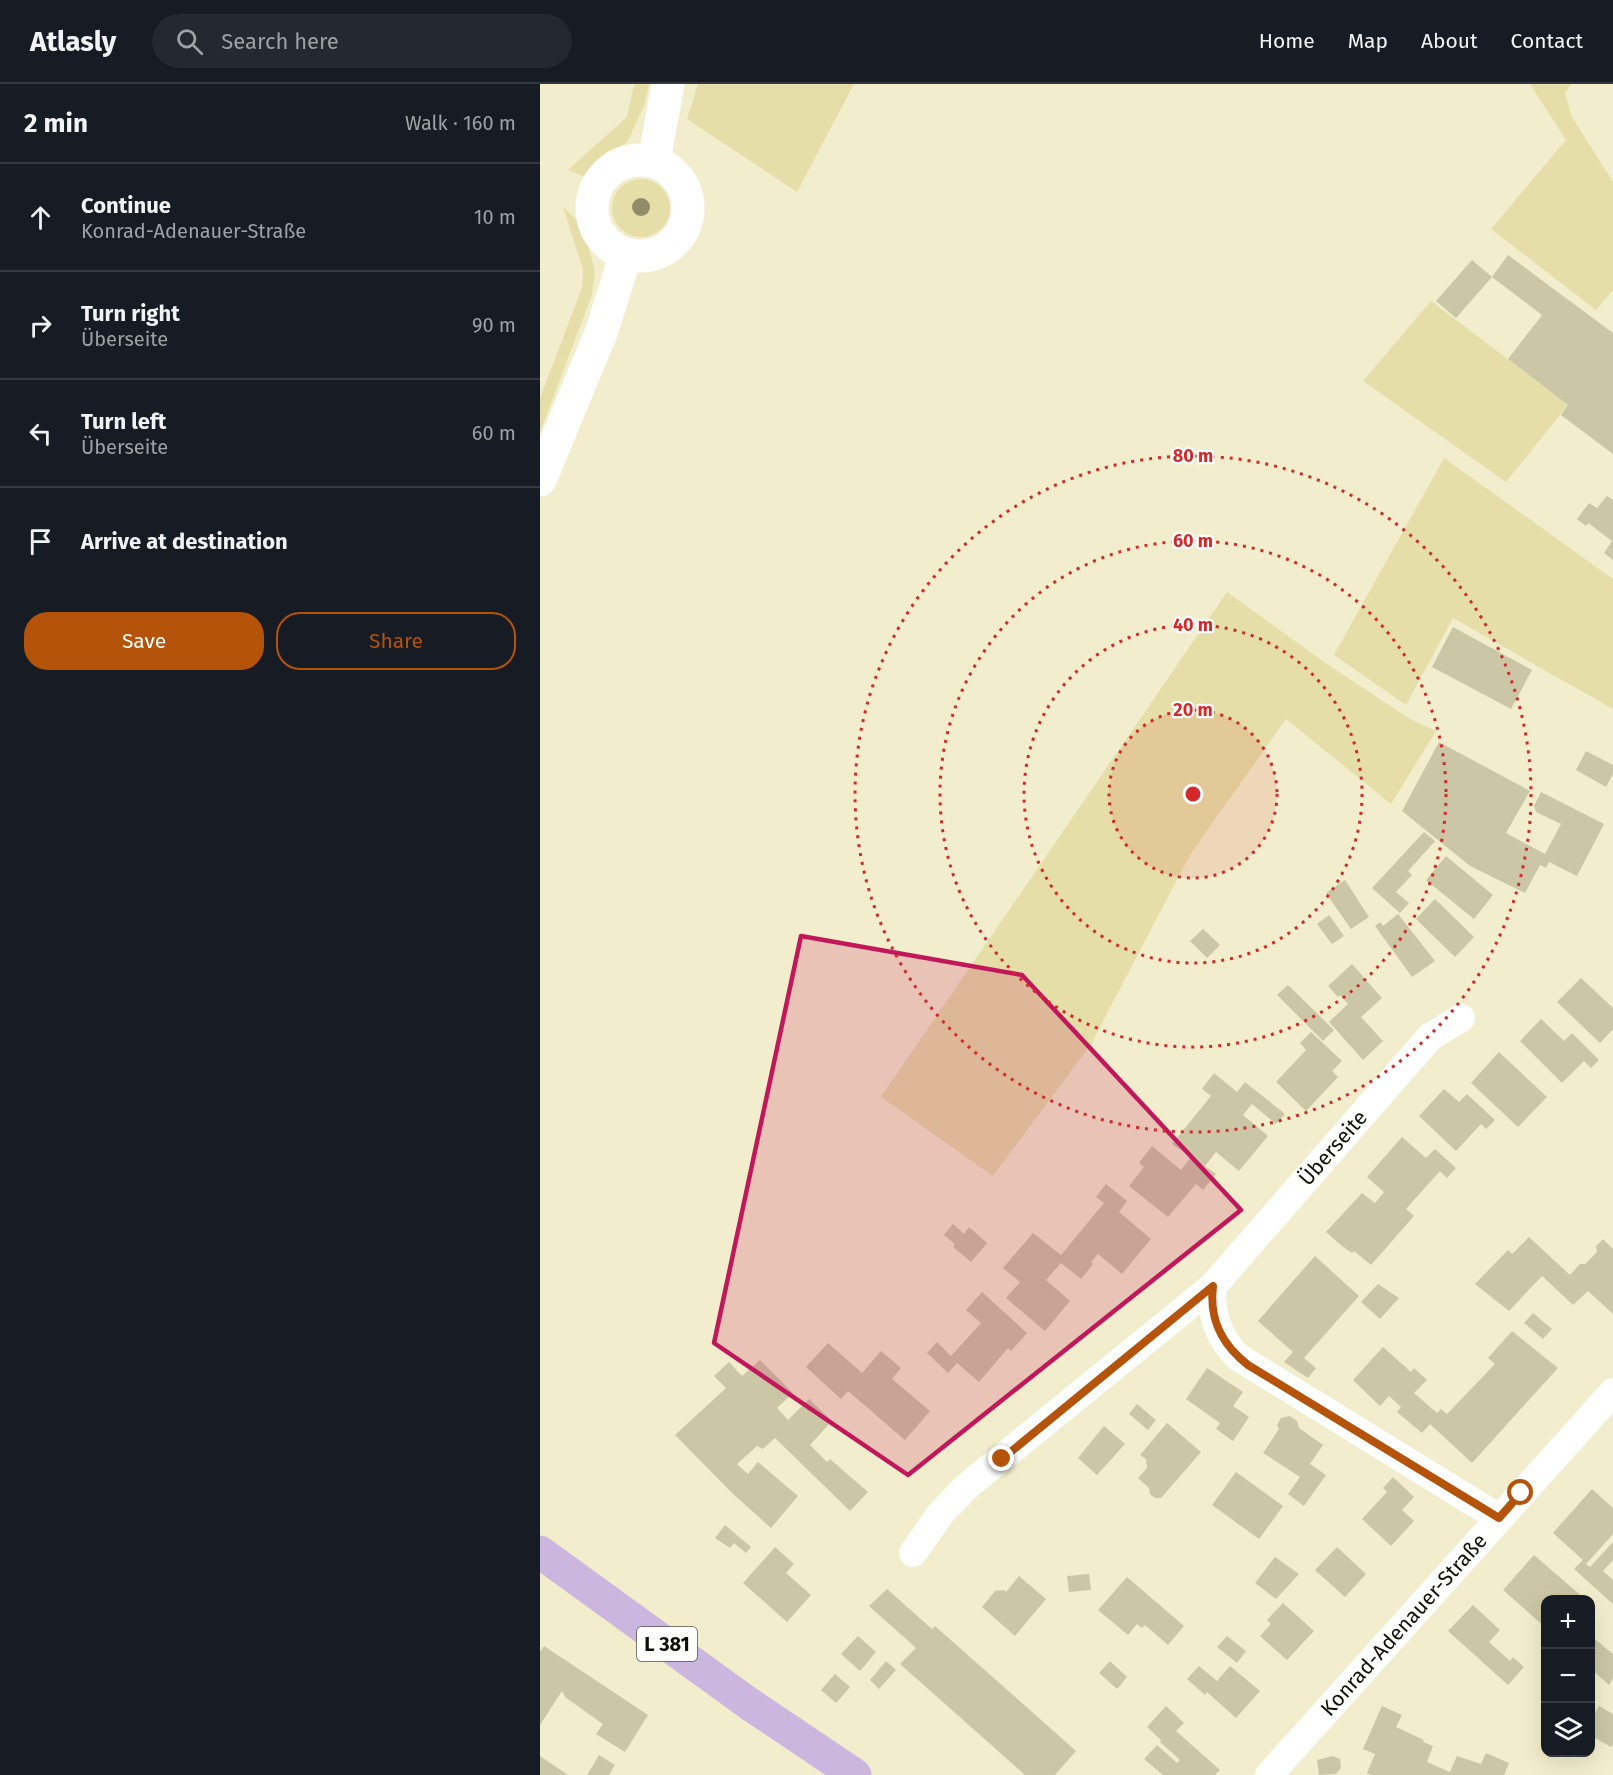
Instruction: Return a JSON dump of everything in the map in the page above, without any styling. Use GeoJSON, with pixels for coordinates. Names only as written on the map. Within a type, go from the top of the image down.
{"type":"FeatureCollection","features":[{"type":"Feature","properties":{"kind":"main road","name":"L 381"},"geometry":{"type":"LineString","coordinates":[[540,1552],[748,1703],[855,1775]]}},
{"type":"Feature","properties":{"kind":"street"},"geometry":{"type":"LineString","coordinates":[[654,161],[668,84]]}},
{"type":"Feature","properties":{"kind":"street"},"geometry":{"type":"LineString","coordinates":[[635,159],[654,161],[674,174],[680,182],[688,203],[686,222],[681,234],[665,249],[645,256],[626,254],[604,241],[598,232],[593,221],[592,197],[601,179],[616,165],[635,159]]}},
{"type":"Feature","properties":{"kind":"street"},"geometry":{"type":"LineString","coordinates":[[540,480],[602,333],[626,254]]}},
{"type":"Feature","properties":{"kind":"street","name":"Überseite"},"geometry":{"type":"LineString","coordinates":[[913,1553],[941,1514],[966,1487],[1213,1286],[1430,1037],[1461,1018]]}},
{"type":"Feature","properties":{"kind":"street"},"geometry":{"type":"LineString","coordinates":[[1213,1286],[1212,1307],[1217,1329],[1222,1339],[1238,1357],[1499,1518]]}},
{"type":"Feature","properties":{"kind":"street","name":"Konrad-Adenauer-Straße"},"geometry":{"type":"LineString","coordinates":[[1273,1774],[1613,1392]]}},
{"type":"Feature","properties":{"kind":"highlighted area"},"geometry":{"type":"Polygon","coordinates":[[[801,936],[1022,975],[1241,1210],[908,1475],[714,1343],[801,936]]]}},
{"type":"Feature","properties":{"kind":"shaded area"},"geometry":{"type":"Polygon","coordinates":[[[634,84],[649,84],[645,103],[628,141],[583,176],[568,170],[627,117],[634,84]]]}},
{"type":"Feature","properties":{"kind":"shaded area"},"geometry":{"type":"Polygon","coordinates":[[[698,84],[854,84],[797,192],[687,119],[698,84]]]}},
{"type":"Feature","properties":{"kind":"shaded area"},"geometry":{"type":"Polygon","coordinates":[[[1530,84],[1571,84],[1565,93],[1572,117],[1613,182],[1613,290],[1596,310],[1491,229],[1566,140],[1530,84]]]}},
{"type":"Feature","properties":{"kind":"shaded area"},"geometry":{"type":"Polygon","coordinates":[[[635,179],[647,179],[662,187],[670,202],[670,214],[662,229],[647,237],[635,237],[620,229],[612,214],[612,202],[620,187],[635,179]]]}},
{"type":"Feature","properties":{"kind":"shaded area"},"geometry":{"type":"Polygon","coordinates":[[[563,207],[576,219],[587,242],[595,271],[592,295],[540,432],[540,398],[582,288],[583,269],[563,207]]]}},
{"type":"Feature","properties":{"kind":"shaded area"},"geometry":{"type":"Polygon","coordinates":[[[1431,301],[1568,405],[1506,482],[1363,381],[1431,301]]]}},
{"type":"Feature","properties":{"kind":"shaded area"},"geometry":{"type":"Polygon","coordinates":[[[1444,458],[1613,579],[1613,709],[1453,618],[1406,705],[1334,655],[1444,458]]]}},
{"type":"Feature","properties":{"kind":"shaded area"},"geometry":{"type":"Polygon","coordinates":[[[1227,592],[1327,664],[1410,719],[1436,731],[1391,804],[1286,719],[1191,853],[1091,1044],[993,1176],[881,1097],[1227,592]]]}},
{"type":"Feature","properties":{"kind":"building"},"geometry":{"type":"Polygon","coordinates":[[[1508,255],[1613,333],[1613,454],[1561,415],[1568,405],[1508,359],[1542,315],[1492,277],[1508,255]]]}},
{"type":"Feature","properties":{"kind":"building"},"geometry":{"type":"Polygon","coordinates":[[[1472,260],[1492,277],[1456,318],[1436,301],[1472,260]]]}},
{"type":"Feature","properties":{"kind":"building"},"geometry":{"type":"Polygon","coordinates":[[[1607,496],[1613,500],[1613,560],[1604,553],[1612,541],[1588,523],[1586,526],[1577,519],[1589,503],[1597,508],[1607,496]]]}},
{"type":"Feature","properties":{"kind":"building"},"geometry":{"type":"Polygon","coordinates":[[[1453,627],[1532,670],[1511,709],[1432,667],[1453,627]]]}},
{"type":"Feature","properties":{"kind":"building"},"geometry":{"type":"Polygon","coordinates":[[[1439,742],[1530,791],[1506,833],[1545,854],[1561,824],[1536,812],[1534,806],[1541,792],[1604,824],[1577,876],[1549,862],[1546,868],[1540,865],[1525,893],[1470,866],[1402,811],[1439,742]]]}},
{"type":"Feature","properties":{"kind":"building"},"geometry":{"type":"Polygon","coordinates":[[[1586,751],[1613,765],[1613,774],[1606,787],[1576,770],[1586,751]]]}},
{"type":"Feature","properties":{"kind":"building"},"geometry":{"type":"Polygon","coordinates":[[[1424,832],[1435,841],[1408,871],[1412,875],[1396,892],[1409,903],[1400,913],[1372,888],[1424,832]]]}},
{"type":"Feature","properties":{"kind":"building"},"geometry":{"type":"Polygon","coordinates":[[[1446,856],[1493,895],[1474,919],[1426,880],[1446,856]]]}},
{"type":"Feature","properties":{"kind":"building"},"geometry":{"type":"Polygon","coordinates":[[[1345,880],[1369,917],[1351,929],[1326,893],[1345,880]]]}},
{"type":"Feature","properties":{"kind":"building"},"geometry":{"type":"Polygon","coordinates":[[[1435,899],[1474,937],[1455,957],[1416,919],[1435,899]]]}},
{"type":"Feature","properties":{"kind":"building"},"geometry":{"type":"Polygon","coordinates":[[[1398,914],[1435,961],[1412,977],[1375,926],[1380,922],[1383,926],[1398,914]]]}},
{"type":"Feature","properties":{"kind":"building"},"geometry":{"type":"Polygon","coordinates":[[[1329,915],[1344,936],[1332,944],[1317,924],[1329,915]]]}},
{"type":"Feature","properties":{"kind":"building"},"geometry":{"type":"Polygon","coordinates":[[[1203,929],[1220,945],[1207,958],[1190,941],[1203,929]]]}},
{"type":"Feature","properties":{"kind":"building"},"geometry":{"type":"Polygon","coordinates":[[[1352,964],[1382,998],[1361,1017],[1383,1041],[1363,1060],[1329,1022],[1348,1004],[1328,986],[1352,964]]]}},
{"type":"Feature","properties":{"kind":"building"},"geometry":{"type":"Polygon","coordinates":[[[1581,978],[1613,1008],[1613,1029],[1600,1043],[1557,1002],[1581,978]]]}},
{"type":"Feature","properties":{"kind":"building"},"geometry":{"type":"Polygon","coordinates":[[[1288,985],[1334,1030],[1323,1041],[1277,995],[1288,985]]]}},
{"type":"Feature","properties":{"kind":"building"},"geometry":{"type":"Polygon","coordinates":[[[1541,1019],[1564,1041],[1572,1033],[1599,1060],[1591,1068],[1584,1061],[1562,1083],[1520,1041],[1541,1019]]]}},
{"type":"Feature","properties":{"kind":"building"},"geometry":{"type":"Polygon","coordinates":[[[1311,1032],[1342,1061],[1332,1071],[1338,1077],[1306,1111],[1276,1082],[1306,1050],[1300,1043],[1311,1032]]]}},
{"type":"Feature","properties":{"kind":"building"},"geometry":{"type":"Polygon","coordinates":[[[1499,1052],[1547,1097],[1518,1127],[1471,1083],[1499,1052]]]}},
{"type":"Feature","properties":{"kind":"building"},"geometry":{"type":"Polygon","coordinates":[[[1214,1073],[1237,1092],[1245,1082],[1285,1114],[1276,1124],[1252,1104],[1243,1115],[1268,1136],[1239,1171],[1216,1152],[1205,1166],[1216,1174],[1203,1190],[1196,1184],[1168,1217],[1129,1186],[1144,1167],[1139,1163],[1152,1146],[1181,1170],[1191,1157],[1172,1144],[1211,1096],[1202,1089],[1214,1073]]]}},
{"type":"Feature","properties":{"kind":"building"},"geometry":{"type":"Polygon","coordinates":[[[1444,1089],[1459,1102],[1467,1094],[1495,1120],[1486,1129],[1481,1124],[1456,1151],[1419,1116],[1444,1089]]]}},
{"type":"Feature","properties":{"kind":"building"},"geometry":{"type":"Polygon","coordinates":[[[1402,1137],[1426,1158],[1435,1149],[1456,1168],[1447,1178],[1440,1171],[1406,1209],[1414,1216],[1371,1265],[1354,1251],[1352,1253],[1342,1246],[1326,1232],[1362,1193],[1375,1203],[1384,1192],[1367,1177],[1402,1137]]]}},
{"type":"Feature","properties":{"kind":"building"},"geometry":{"type":"Polygon","coordinates":[[[1106,1184],[1127,1201],[1119,1212],[1151,1239],[1122,1274],[1098,1254],[1081,1279],[1061,1263],[1046,1280],[1070,1301],[1045,1331],[1006,1298],[1020,1282],[1003,1268],[1033,1233],[1061,1255],[1104,1203],[1096,1197],[1106,1184]]]}},
{"type":"Feature","properties":{"kind":"building"},"geometry":{"type":"Polygon","coordinates":[[[953,1224],[964,1234],[969,1227],[987,1243],[971,1262],[953,1247],[955,1244],[944,1235],[953,1224]]]}},
{"type":"Feature","properties":{"kind":"building"},"geometry":{"type":"Polygon","coordinates":[[[1529,1237],[1570,1275],[1580,1264],[1585,1264],[1597,1252],[1596,1246],[1603,1239],[1613,1249],[1613,1314],[1588,1291],[1573,1305],[1542,1276],[1509,1311],[1475,1284],[1508,1250],[1512,1254],[1529,1237]]]}},
{"type":"Feature","properties":{"kind":"building"},"geometry":{"type":"Polygon","coordinates":[[[1315,1256],[1359,1296],[1304,1358],[1316,1368],[1308,1378],[1284,1362],[1293,1352],[1258,1321],[1315,1256]]]}},
{"type":"Feature","properties":{"kind":"building"},"geometry":{"type":"Polygon","coordinates":[[[1378,1284],[1399,1298],[1380,1319],[1361,1302],[1378,1284]]]}},
{"type":"Feature","properties":{"kind":"building"},"geometry":{"type":"Polygon","coordinates":[[[982,1292],[1027,1333],[1011,1351],[1008,1348],[979,1382],[957,1363],[948,1373],[927,1353],[937,1342],[951,1356],[981,1323],[966,1310],[982,1292]]]}},
{"type":"Feature","properties":{"kind":"building"},"geometry":{"type":"Polygon","coordinates":[[[1533,1313],[1552,1329],[1543,1339],[1524,1323],[1533,1313]]]}},
{"type":"Feature","properties":{"kind":"building"},"geometry":{"type":"Polygon","coordinates":[[[1512,1331],[1558,1368],[1472,1463],[1430,1424],[1422,1433],[1397,1412],[1401,1407],[1389,1396],[1380,1406],[1353,1380],[1383,1347],[1411,1372],[1414,1368],[1427,1380],[1414,1393],[1437,1413],[1441,1409],[1447,1414],[1495,1364],[1488,1358],[1512,1331]]]}},
{"type":"Feature","properties":{"kind":"building"},"geometry":{"type":"Polygon","coordinates":[[[828,1343],[862,1373],[881,1351],[901,1368],[892,1379],[930,1411],[905,1440],[848,1391],[841,1399],[806,1367],[828,1343]]]}},
{"type":"Feature","properties":{"kind":"building"},"geometry":{"type":"Polygon","coordinates":[[[760,1360],[793,1393],[777,1408],[788,1420],[809,1399],[832,1421],[810,1445],[827,1462],[830,1459],[868,1492],[850,1511],[775,1438],[763,1449],[757,1446],[737,1464],[748,1474],[758,1462],[798,1496],[771,1528],[732,1493],[675,1435],[726,1388],[714,1376],[729,1362],[742,1376],[760,1360]]]}},
{"type":"Feature","properties":{"kind":"building"},"geometry":{"type":"Polygon","coordinates":[[[1207,1368],[1243,1392],[1233,1406],[1249,1417],[1233,1441],[1216,1429],[1220,1423],[1186,1399],[1207,1368]]]}},
{"type":"Feature","properties":{"kind":"building"},"geometry":{"type":"Polygon","coordinates":[[[1137,1404],[1156,1420],[1148,1430],[1129,1414],[1137,1404]]]}},
{"type":"Feature","properties":{"kind":"building"},"geometry":{"type":"Polygon","coordinates":[[[1290,1416],[1297,1421],[1299,1428],[1323,1445],[1310,1464],[1326,1475],[1304,1506],[1288,1494],[1300,1477],[1263,1453],[1279,1429],[1277,1425],[1281,1418],[1290,1416]]]}},
{"type":"Feature","properties":{"kind":"building"},"geometry":{"type":"Polygon","coordinates":[[[1167,1423],[1201,1452],[1161,1498],[1155,1498],[1150,1494],[1149,1488],[1138,1478],[1147,1468],[1146,1459],[1140,1455],[1167,1423]]]}},
{"type":"Feature","properties":{"kind":"building"},"geometry":{"type":"Polygon","coordinates":[[[1104,1426],[1125,1444],[1097,1475],[1078,1458],[1104,1426]]]}},
{"type":"Feature","properties":{"kind":"building"},"geometry":{"type":"Polygon","coordinates":[[[1236,1472],[1283,1506],[1259,1539],[1212,1505],[1236,1472]]]}},
{"type":"Feature","properties":{"kind":"building"},"geometry":{"type":"Polygon","coordinates":[[[1393,1477],[1414,1497],[1402,1510],[1414,1521],[1391,1546],[1362,1519],[1387,1492],[1383,1488],[1393,1477]]]}},
{"type":"Feature","properties":{"kind":"building"},"geometry":{"type":"Polygon","coordinates":[[[1592,1489],[1613,1508],[1613,1534],[1586,1564],[1590,1567],[1613,1542],[1613,1560],[1603,1571],[1613,1580],[1613,1604],[1574,1569],[1583,1560],[1553,1533],[1592,1489]]]}},
{"type":"Feature","properties":{"kind":"building"},"geometry":{"type":"Polygon","coordinates":[[[725,1525],[751,1547],[746,1553],[734,1543],[730,1548],[715,1538],[725,1525]]]}},
{"type":"Feature","properties":{"kind":"building"},"geometry":{"type":"Polygon","coordinates":[[[775,1547],[794,1564],[786,1573],[811,1595],[787,1622],[743,1583],[775,1547]]]}},
{"type":"Feature","properties":{"kind":"building"},"geometry":{"type":"Polygon","coordinates":[[[1337,1547],[1366,1574],[1345,1597],[1315,1570],[1337,1547]]]}},
{"type":"Feature","properties":{"kind":"building"},"geometry":{"type":"Polygon","coordinates":[[[1534,1555],[1580,1595],[1541,1595],[1541,1623],[1503,1590],[1534,1555]]]}},
{"type":"Feature","properties":{"kind":"building"},"geometry":{"type":"Polygon","coordinates":[[[1275,1557],[1299,1574],[1276,1599],[1255,1583],[1275,1557]]]}},
{"type":"Feature","properties":{"kind":"building"},"geometry":{"type":"Polygon","coordinates":[[[1089,1574],[1091,1590],[1069,1592],[1067,1576],[1089,1574]]]}},
{"type":"Feature","properties":{"kind":"building"},"geometry":{"type":"Polygon","coordinates":[[[1019,1576],[1046,1599],[1015,1636],[982,1607],[995,1591],[1004,1590],[1006,1592],[1019,1576]]]}},
{"type":"Feature","properties":{"kind":"building"},"geometry":{"type":"Polygon","coordinates":[[[1127,1577],[1184,1626],[1168,1645],[1145,1625],[1142,1628],[1137,1624],[1128,1635],[1098,1610],[1127,1577]]]}},
{"type":"Feature","properties":{"kind":"building"},"geometry":{"type":"Polygon","coordinates":[[[887,1589],[932,1629],[935,1626],[1076,1751],[1055,1775],[1025,1775],[900,1664],[916,1648],[869,1606],[887,1589]]]}},
{"type":"Feature","properties":{"kind":"building"},"geometry":{"type":"Polygon","coordinates":[[[1283,1603],[1314,1631],[1287,1660],[1260,1636],[1271,1624],[1267,1620],[1283,1603]]]}},
{"type":"Feature","properties":{"kind":"building"},"geometry":{"type":"Polygon","coordinates":[[[1473,1605],[1500,1630],[1489,1642],[1510,1661],[1513,1657],[1524,1667],[1508,1685],[1448,1631],[1473,1605]]]}},
{"type":"Feature","properties":{"kind":"building"},"geometry":{"type":"Polygon","coordinates":[[[858,1636],[876,1652],[860,1671],[841,1654],[858,1636]]]}},
{"type":"Feature","properties":{"kind":"building"},"geometry":{"type":"Polygon","coordinates":[[[1227,1636],[1246,1651],[1237,1663],[1217,1647],[1227,1636]]]}},
{"type":"Feature","properties":{"kind":"building"},"geometry":{"type":"Polygon","coordinates":[[[1595,1639],[1613,1654],[1613,1678],[1609,1685],[1595,1672],[1595,1639]]]}},
{"type":"Feature","properties":{"kind":"building"},"geometry":{"type":"Polygon","coordinates":[[[544,1646],[648,1715],[625,1752],[596,1734],[603,1724],[565,1697],[562,1691],[540,1725],[540,1652],[544,1646]]]}},
{"type":"Feature","properties":{"kind":"building"},"geometry":{"type":"Polygon","coordinates":[[[886,1661],[896,1670],[879,1689],[870,1680],[886,1661]]]}},
{"type":"Feature","properties":{"kind":"building"},"geometry":{"type":"Polygon","coordinates":[[[1110,1661],[1127,1677],[1117,1689],[1099,1673],[1110,1661]]]}},
{"type":"Feature","properties":{"kind":"building"},"geometry":{"type":"Polygon","coordinates":[[[1199,1666],[1217,1681],[1230,1666],[1260,1691],[1236,1718],[1207,1692],[1205,1695],[1187,1679],[1199,1666]]]}},
{"type":"Feature","properties":{"kind":"building"},"geometry":{"type":"Polygon","coordinates":[[[835,1674],[850,1687],[836,1703],[821,1690],[835,1674]]]}},
{"type":"Feature","properties":{"kind":"building"},"geometry":{"type":"Polygon","coordinates":[[[1166,1706],[1184,1723],[1176,1731],[1220,1770],[1215,1775],[1163,1775],[1144,1759],[1157,1745],[1177,1763],[1180,1760],[1147,1727],[1166,1706]]]}},
{"type":"Feature","properties":{"kind":"building"},"geometry":{"type":"Polygon","coordinates":[[[1382,1706],[1402,1715],[1396,1727],[1433,1746],[1427,1762],[1450,1772],[1457,1756],[1481,1764],[1486,1753],[1509,1763],[1504,1775],[1371,1775],[1367,1773],[1375,1754],[1363,1749],[1382,1706]]]}},
{"type":"Feature","properties":{"kind":"building"},"geometry":{"type":"Polygon","coordinates":[[[1599,1706],[1613,1714],[1613,1744],[1611,1747],[1595,1738],[1595,1713],[1599,1706]]]}},
{"type":"Feature","properties":{"kind":"building"},"geometry":{"type":"Polygon","coordinates":[[[599,1755],[615,1765],[609,1775],[587,1775],[599,1755]]]}},
{"type":"Feature","properties":{"kind":"building"},"geometry":{"type":"Polygon","coordinates":[[[540,1756],[568,1775],[540,1775],[540,1756]]]}},
{"type":"Feature","properties":{"kind":"building"},"geometry":{"type":"Polygon","coordinates":[[[1333,1756],[1340,1759],[1341,1768],[1336,1774],[1319,1775],[1317,1760],[1333,1756]]]}},
{"type":"Feature","properties":{"kind":"route"},"geometry":{"type":"LineString","coordinates":[[1002,1459],[1213,1286],[1212,1307],[1217,1329],[1230,1349],[1248,1365],[1499,1518],[1521,1493]]}}]}
